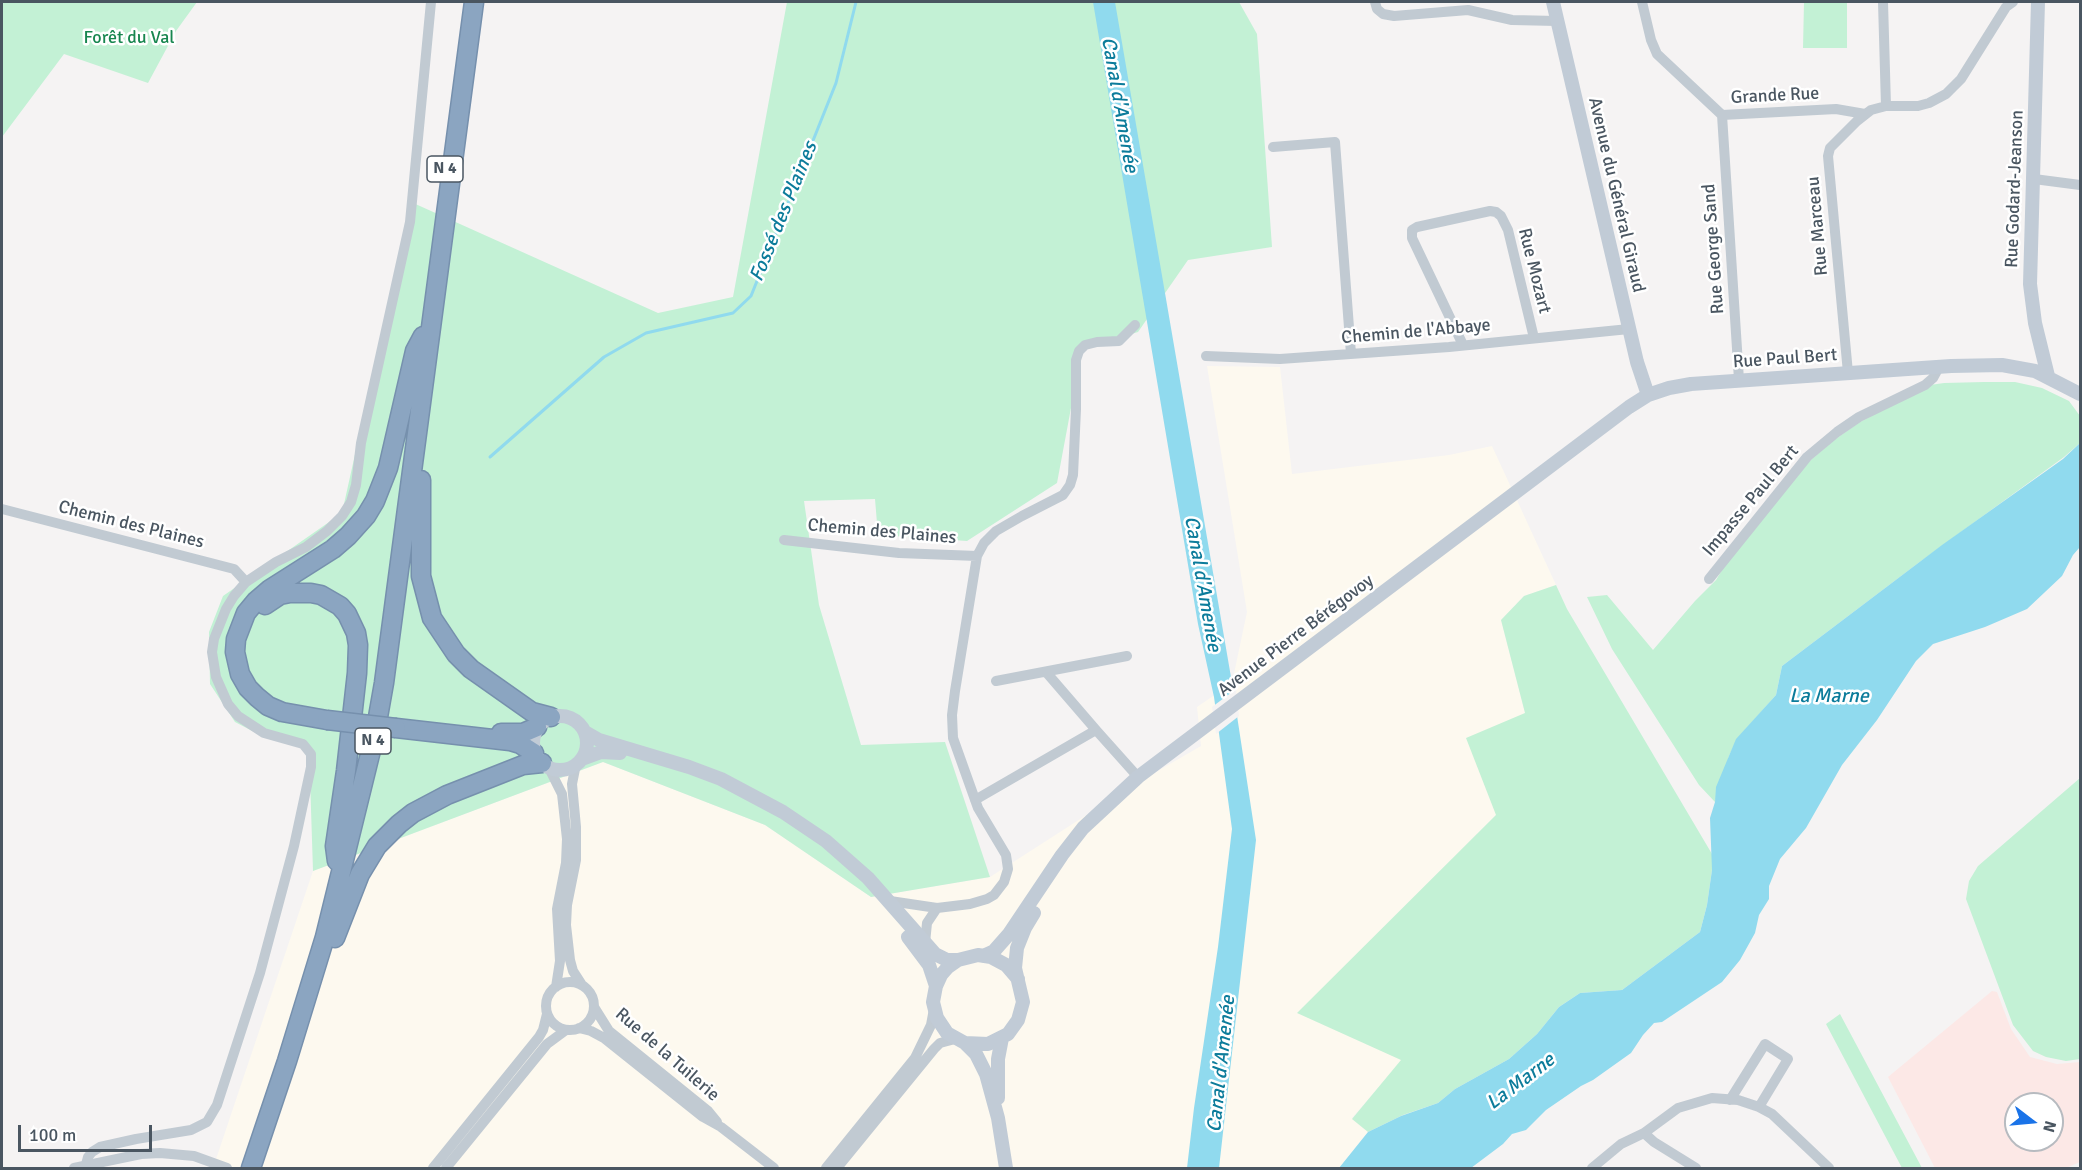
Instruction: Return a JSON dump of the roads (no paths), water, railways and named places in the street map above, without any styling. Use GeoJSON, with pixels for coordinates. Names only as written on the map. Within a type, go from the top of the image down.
{"type":"FeatureCollection","features":[{"type":"Feature","properties":{"kind":"highway","name":"N 4"},"geometry":{"type":"LineString","coordinates":[[244,1168],[307,973],[366,739],[376,683],[467,2]]}},
{"type":"Feature","properties":{"kind":"highway","name":"N 4"},"geometry":{"type":"LineString","coordinates":[[251,1168],[287,1062],[325,937],[375,734],[384,683],[474,2]]}},
{"type":"Feature","properties":{"kind":"highway"},"geometry":{"type":"LineString","coordinates":[[419,412],[423,427],[419,548],[421,576],[432,618],[456,654],[471,669],[544,722],[523,733],[511,734],[396,724],[282,712],[268,706],[257,697],[248,688],[240,674],[235,652],[236,639],[243,619],[256,601],[270,589],[333,549],[358,526],[375,501],[388,468],[415,351],[423,336]]}},
{"type":"Feature","properties":{"kind":"highway"},"geometry":{"type":"LineString","coordinates":[[328,716],[279,700],[265,690],[252,674],[245,645],[248,632],[260,611],[280,595],[310,593],[332,600],[347,614],[356,633],[357,673],[335,846],[337,861]]}},
{"type":"Feature","properties":{"kind":"highway"},"geometry":{"type":"LineString","coordinates":[[396,724],[510,741],[520,744],[542,761]]}},
{"type":"Feature","properties":{"kind":"highway"},"geometry":{"type":"LineString","coordinates":[[287,1062],[299,1044],[351,895],[360,874],[377,846],[413,813],[447,795],[523,765],[542,761]]}},
{"type":"Feature","properties":{"kind":"main road","name":"Avenue du Général Giraud"},"geometry":{"type":"LineString","coordinates":[[1553,2],[1640,374],[1648,395]]}},
{"type":"Feature","properties":{"kind":"main road","name":"Rue Godard-Jeanson"},"geometry":{"type":"LineString","coordinates":[[2038,2],[2030,284],[2031,303],[2048,376]]}},
{"type":"Feature","properties":{"kind":"main road","name":"Rue Paul Bert"},"geometry":{"type":"LineString","coordinates":[[1518,491],[1648,395],[1691,384],[1939,367],[2002,365],[2020,367],[2048,376],[2080,394]]}},
{"type":"Feature","properties":{"kind":"main road","name":"Avenue Pierre Bérégovoy"},"geometry":{"type":"LineString","coordinates":[[1099,814],[1138,777],[1518,491]]}},
{"type":"Feature","properties":{"kind":"main road"},"geometry":{"type":"LineString","coordinates":[[936,986],[933,973],[924,957],[871,891],[823,847],[780,817],[718,785],[688,773],[618,752],[601,752],[563,770],[542,761],[533,735],[544,722],[559,715],[575,720],[585,732],[599,740],[689,767],[753,795],[826,841],[868,878],[939,956],[947,960],[958,960]]}},
{"type":"Feature","properties":{"kind":"main road"},"geometry":{"type":"LineString","coordinates":[[579,761],[587,746],[585,732]]}},
{"type":"Feature","properties":{"kind":"main road"},"geometry":{"type":"LineString","coordinates":[[983,956],[994,951],[1009,934],[1062,855],[1083,828],[1099,814]]}},
{"type":"Feature","properties":{"kind":"main road"},"geometry":{"type":"LineString","coordinates":[[960,1041],[980,1045],[1002,1038],[1013,1028],[1022,1011],[1022,992],[1015,968],[1017,948],[1025,928],[1099,814]]}},
{"type":"Feature","properties":{"kind":"main road"},"geometry":{"type":"LineString","coordinates":[[1006,1168],[998,1118],[983,1066],[976,1054],[942,1026],[934,1010],[933,1002],[941,975],[958,960],[968,956],[983,956],[999,961],[1006,965],[1018,979]]}},
{"type":"Feature","properties":{"kind":"main road"},"geometry":{"type":"LineString","coordinates":[[998,1118],[998,1059],[1002,1038]]}},
{"type":"Feature","properties":{"kind":"street"},"geometry":{"type":"LineString","coordinates":[[82,1168],[92,1152],[100,1147],[190,1130],[207,1122],[217,1105],[263,961],[294,846],[312,767],[311,754],[303,744],[264,733],[238,716],[228,704],[218,684],[213,666],[214,639],[226,609],[246,582],[276,562],[306,547],[327,531],[342,516],[351,502],[410,222],[431,2]]}},
{"type":"Feature","properties":{"kind":"street"},"geometry":{"type":"LineString","coordinates":[[1375,2],[1377,9],[1383,14],[1394,16],[1468,10],[1512,20],[1557,21]]}},
{"type":"Feature","properties":{"kind":"street","name":"Grande Rue"},"geometry":{"type":"LineString","coordinates":[[1642,2],[1651,40],[1657,54],[1722,115],[1836,109],[1864,114]]}},
{"type":"Feature","properties":{"kind":"street"},"geometry":{"type":"LineString","coordinates":[[1882,2],[1886,106],[1929,104],[1954,87],[1961,80],[2006,8],[2013,2]]}},
{"type":"Feature","properties":{"kind":"street","name":"Rue Marceau"},"geometry":{"type":"LineString","coordinates":[[1848,373],[1828,152],[1833,144],[1864,114],[1886,106]]}},
{"type":"Feature","properties":{"kind":"street","name":"Rue George Sand"},"geometry":{"type":"LineString","coordinates":[[1722,115],[1738,380]]}},
{"type":"Feature","properties":{"kind":"street"},"geometry":{"type":"LineString","coordinates":[[1273,147],[1335,142],[1351,354]]}},
{"type":"Feature","properties":{"kind":"street"},"geometry":{"type":"LineString","coordinates":[[2034,179],[2080,185]]}},
{"type":"Feature","properties":{"kind":"street","name":"Rue Mozart"},"geometry":{"type":"LineString","coordinates":[[1463,345],[1412,238],[1412,230],[1490,211],[1501,216],[1508,230],[1534,338]]}},
{"type":"Feature","properties":{"kind":"street"},"geometry":{"type":"LineString","coordinates":[[890,901],[937,908],[970,904],[987,899],[1000,889],[1007,875],[1006,855],[984,820],[953,738],[952,715],[976,556],[984,543],[996,531],[1063,495],[1070,485],[1073,475],[1076,360],[1079,351],[1085,345],[1097,342],[1119,341],[1135,325]]}},
{"type":"Feature","properties":{"kind":"street","name":"Chemin de l'Abbaye"},"geometry":{"type":"LineString","coordinates":[[1206,356],[1280,359],[1463,345],[1629,328]]}},
{"type":"Feature","properties":{"kind":"street","name":"Impasse Paul Bert"},"geometry":{"type":"LineString","coordinates":[[1708,579],[1807,458],[1837,432],[1859,417],[1925,385],[1933,378],[1939,367]]}},
{"type":"Feature","properties":{"kind":"street","name":"Chemin des Plaines"},"geometry":{"type":"LineString","coordinates":[[2,509],[234,569],[246,582]]}},
{"type":"Feature","properties":{"kind":"street","name":"Chemin des Plaines"},"geometry":{"type":"LineString","coordinates":[[784,540],[899,553],[976,556]]}},
{"type":"Feature","properties":{"kind":"street"},"geometry":{"type":"LineString","coordinates":[[996,681],[1128,656]]}},
{"type":"Feature","properties":{"kind":"street"},"geometry":{"type":"LineString","coordinates":[[1046,672],[1138,777]]}},
{"type":"Feature","properties":{"kind":"street"},"geometry":{"type":"LineString","coordinates":[[975,800],[1096,730]]}},
{"type":"Feature","properties":{"kind":"street"},"geometry":{"type":"LineString","coordinates":[[542,761],[562,794],[567,839],[566,863],[557,909],[560,961],[556,987]]}},
{"type":"Feature","properties":{"kind":"street"},"geometry":{"type":"LineString","coordinates":[[446,1168],[547,1044],[566,1030],[579,1029],[590,1020],[594,1007],[591,994],[573,970],[566,925],[567,905],[576,860],[572,784],[579,761]]}},
{"type":"Feature","properties":{"kind":"street"},"geometry":{"type":"LineString","coordinates":[[925,943],[927,923],[937,908]]}},
{"type":"Feature","properties":{"kind":"street"},"geometry":{"type":"LineString","coordinates":[[433,1168],[539,1037],[546,1022],[547,999],[556,987],[566,982],[582,985]]}},
{"type":"Feature","properties":{"kind":"street","name":"Rue de la Tuilerie"},"geometry":{"type":"LineString","coordinates":[[594,1007],[609,1031],[774,1168]]}},
{"type":"Feature","properties":{"kind":"street"},"geometry":{"type":"LineString","coordinates":[[826,1168],[915,1058],[931,1025],[934,1010]]}},
{"type":"Feature","properties":{"kind":"street"},"geometry":{"type":"LineString","coordinates":[[547,1014],[555,1024],[566,1030]]}},
{"type":"Feature","properties":{"kind":"street","name":"Rue de la Tuilerie"},"geometry":{"type":"LineString","coordinates":[[579,1029],[591,1031],[604,1038],[703,1117],[721,1126]]}},
{"type":"Feature","properties":{"kind":"street"},"geometry":{"type":"LineString","coordinates":[[837,1168],[934,1049],[940,1043],[960,1041]]}},
{"type":"Feature","properties":{"kind":"street"},"geometry":{"type":"LineString","coordinates":[[1730,1100],[1765,1044],[1788,1059],[1759,1107]]}},
{"type":"Feature","properties":{"kind":"street"},"geometry":{"type":"LineString","coordinates":[[1592,1168],[1622,1144],[1644,1132],[1678,1108],[1712,1098],[1759,1107],[1772,1113],[1829,1168]]}},
{"type":"Feature","properties":{"kind":"street"},"geometry":{"type":"LineString","coordinates":[[1644,1132],[1654,1142],[1695,1168]]}},
{"type":"Feature","properties":{"kind":"street"},"geometry":{"type":"LineString","coordinates":[[82,1168],[141,1154],[159,1153],[180,1154],[227,1168]]}},
{"type":"Feature","properties":{"kind":"water","name":"Canal d'Amenée"},"geometry":{"type":"Polygon","coordinates":[[[1093,2],[1115,2],[1232,683],[1256,840],[1219,1168],[1187,1168],[1232,829],[1214,697],[1198,624],[1093,2]]]}},
{"type":"Feature","properties":{"kind":"water","name":"La Marne"},"geometry":{"type":"Polygon","coordinates":[[[2080,443],[2080,547],[2062,576],[2027,609],[1985,627],[1933,644],[1916,661],[1877,720],[1842,765],[1806,828],[1780,859],[1769,886],[1769,899],[1759,915],[1755,933],[1740,960],[1722,982],[1662,1022],[1654,1023],[1631,1053],[1546,1110],[1526,1130],[1512,1134],[1503,1144],[1471,1168],[1339,1168],[1368,1132],[1401,1116],[1438,1103],[1455,1089],[1509,1059],[1537,1034],[1559,1007],[1580,993],[1622,990],[1700,932],[1712,870],[1710,818],[1715,802],[1716,787],[1736,739],[1776,695],[1782,666],[1942,545],[2063,459],[2080,443]]]}},
{"type":"Feature","properties":{"kind":"waterway","name":"Fossé des Plaines"},"geometry":{"type":"LineString","coordinates":[[490,457],[604,357],[646,333],[733,313],[751,296],[836,83],[856,2]]}},
{"type":"Feature","properties":{"kind":"park label","name":"Forêt du Val"},"geometry":{"type":"Point","coordinates":[129,38]}}]}
